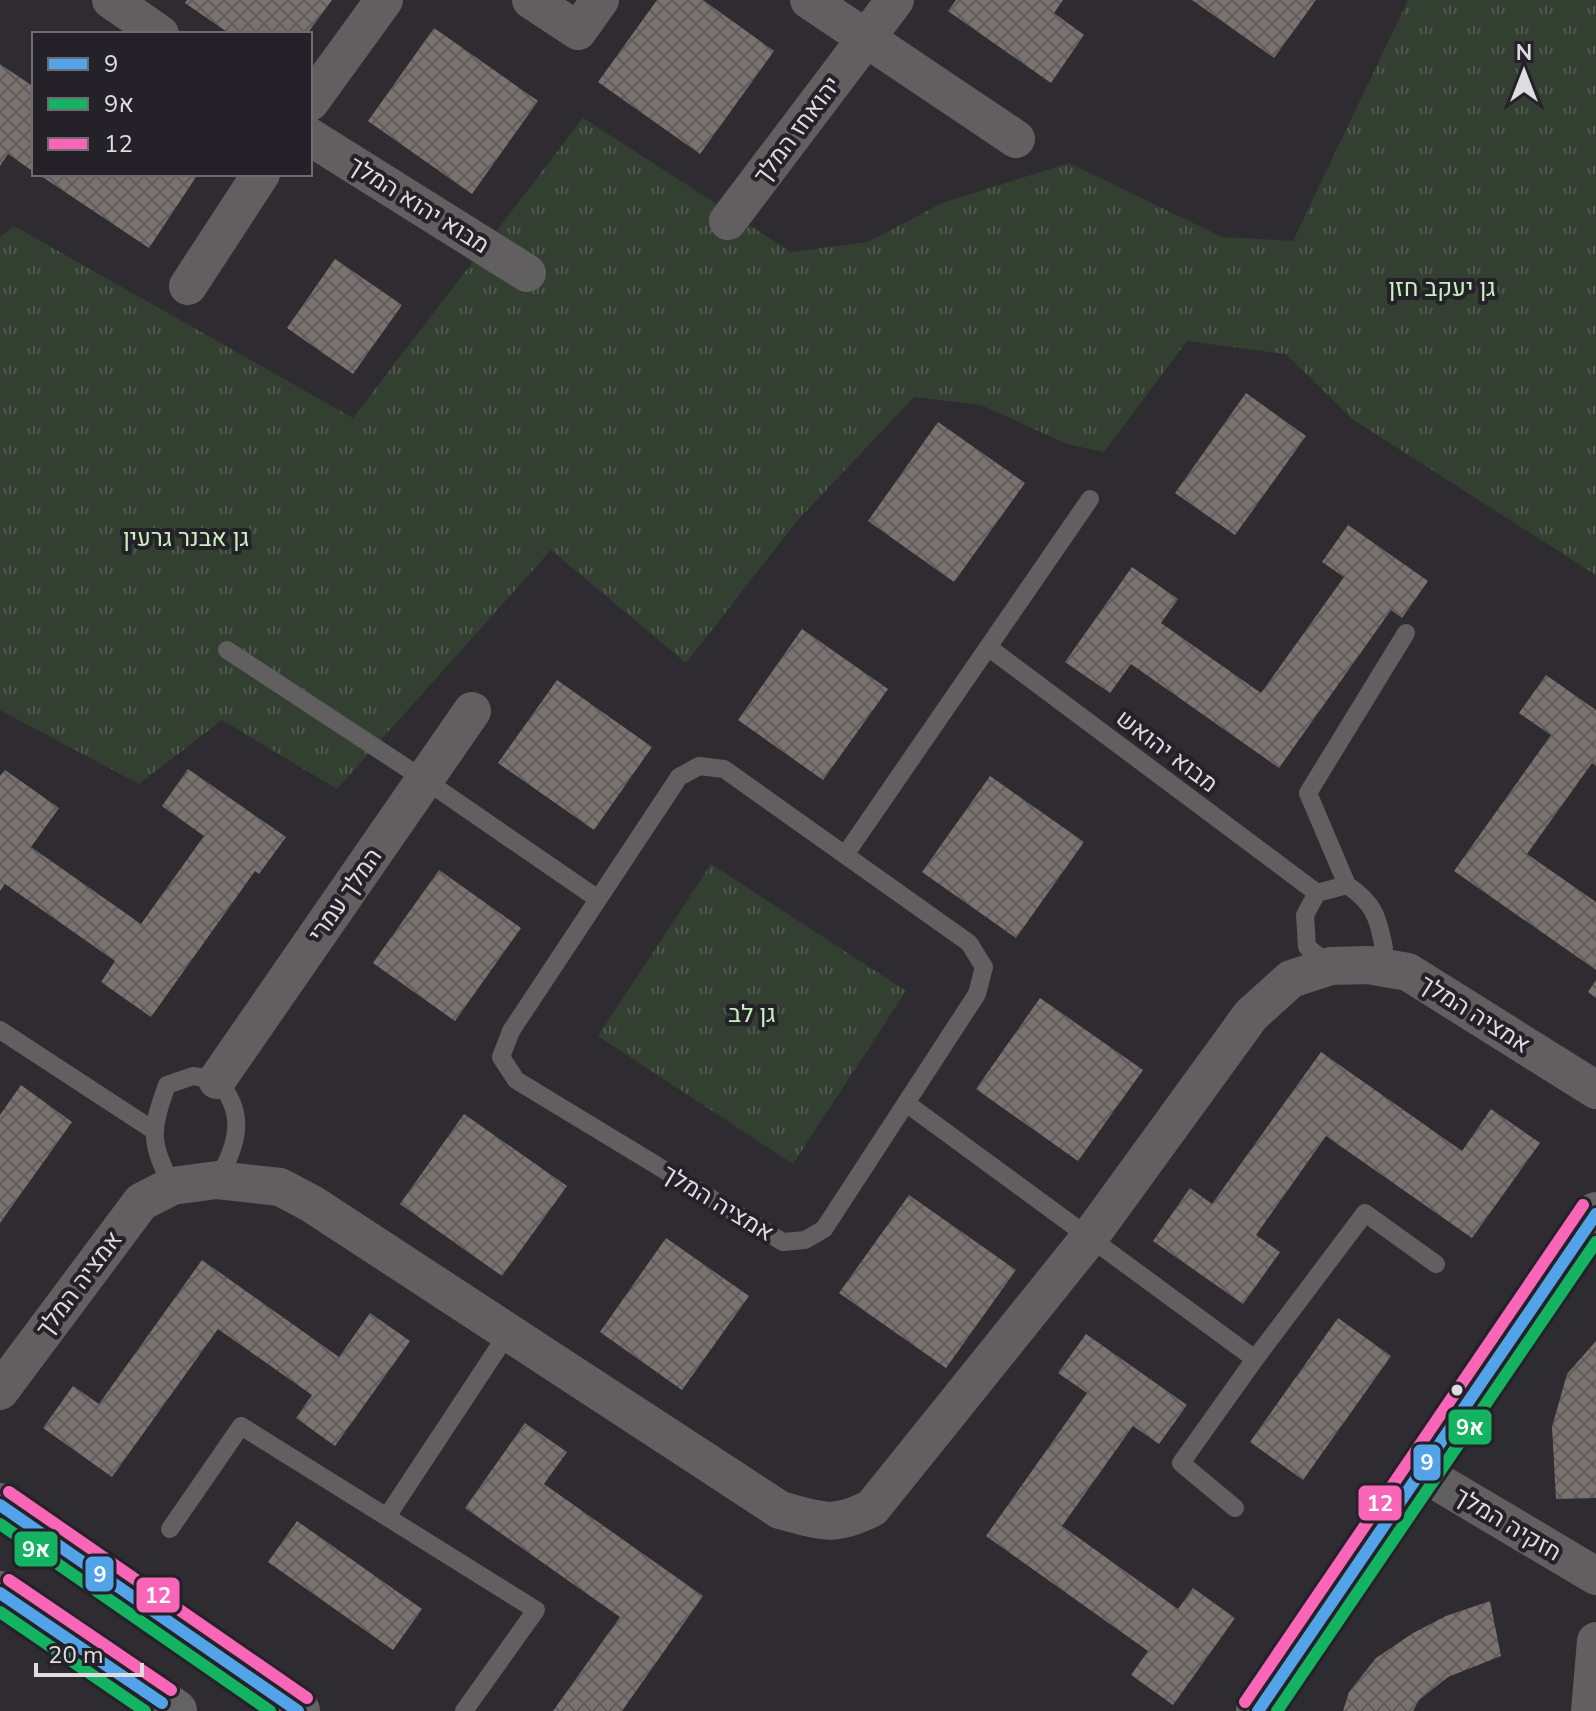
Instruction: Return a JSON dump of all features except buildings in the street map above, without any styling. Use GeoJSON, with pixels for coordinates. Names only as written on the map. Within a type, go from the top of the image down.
{"type":"FeatureCollection","features":[{"type":"Feature","properties":{"kind":"street"},"geometry":{"type":"LineString","coordinates":[[111,0],[157,32]]}},
{"type":"Feature","properties":{"kind":"street"},"geometry":{"type":"LineString","coordinates":[[312,99],[384,0]]}},
{"type":"Feature","properties":{"kind":"street"},"geometry":{"type":"LineString","coordinates":[[531,0],[578,31],[600,0]]}},
{"type":"Feature","properties":{"kind":"street"},"geometry":{"type":"LineString","coordinates":[[809,0],[1016,139]]}},
{"type":"Feature","properties":{"kind":"street","name":"יהואחז המלך"},"geometry":{"type":"LineString","coordinates":[[728,221],[895,0]]}},
{"type":"Feature","properties":{"kind":"street","name":"מבוא יהוא המלך"},"geometry":{"type":"LineString","coordinates":[[312,138],[527,273]]}},
{"type":"Feature","properties":{"kind":"street"},"geometry":{"type":"LineString","coordinates":[[188,286],[260,176]]}},
{"type":"Feature","properties":{"kind":"street","name":"המלך עמרי"},"geometry":{"type":"LineString","coordinates":[[217,1080],[472,711]]}},
{"type":"Feature","properties":{"kind":"street","name":"אמציה המלך"},"geometry":{"type":"LineString","coordinates":[[0,1391],[141,1202],[172,1186],[217,1180],[280,1187],[312,1204],[780,1510],[821,1521],[847,1521],[872,1508],[1089,1238],[1251,1015],[1291,979],[1331,966],[1368,965],[1408,972],[1596,1090]]}},
{"type":"Feature","properties":{"kind":"street"},"geometry":{"type":"LineString","coordinates":[[1258,1711],[1596,1214]]}},
{"type":"Feature","properties":{"kind":"street","name":"חזקיה המלך"},"geometry":{"type":"LineString","coordinates":[[1421,1472],[1596,1576]]}},
{"type":"Feature","properties":{"kind":"street"},"geometry":{"type":"LineString","coordinates":[[0,1505],[298,1711]]}},
{"type":"Feature","properties":{"kind":"street"},"geometry":{"type":"LineString","coordinates":[[0,1593],[175,1711]]}},
{"type":"Feature","properties":{"kind":"street"},"geometry":{"type":"LineString","coordinates":[[1590,1711],[1596,1641]]}},
{"type":"Feature","properties":{"kind":"lane"},"geometry":{"type":"LineString","coordinates":[[845,855],[1090,499]]}},
{"type":"Feature","properties":{"kind":"lane"},"geometry":{"type":"LineString","coordinates":[[1368,965],[1384,948],[1378,918],[1364,896],[1347,885],[1308,793],[1406,633]]}},
{"type":"Feature","properties":{"kind":"lane","name":"מבוא יהואש"},"geometry":{"type":"LineString","coordinates":[[988,647],[1317,893]]}},
{"type":"Feature","properties":{"kind":"lane"},"geometry":{"type":"LineString","coordinates":[[227,650],[598,899],[679,777],[699,766],[724,769],[969,943],[984,967],[977,994],[906,1103],[1255,1359]]}},
{"type":"Feature","properties":{"kind":"lane"},"geometry":{"type":"LineString","coordinates":[[1331,966],[1307,947],[1305,915],[1317,893],[1347,885]]}},
{"type":"Feature","properties":{"kind":"lane","name":"אמציה המלך"},"geometry":{"type":"LineString","coordinates":[[598,899],[511,1031],[501,1057],[516,1080],[783,1242],[805,1240],[824,1229],[906,1103]]}},
{"type":"Feature","properties":{"kind":"lane"},"geometry":{"type":"LineString","coordinates":[[0,1030],[153,1130]]}},
{"type":"Feature","properties":{"kind":"lane"},"geometry":{"type":"LineString","coordinates":[[172,1186],[156,1152],[153,1130],[167,1085],[193,1076],[217,1080],[229,1093],[237,1119],[232,1154],[217,1180]]}},
{"type":"Feature","properties":{"kind":"lane"},"geometry":{"type":"LineString","coordinates":[[1235,1508],[1181,1463],[1365,1213],[1436,1264]]}},
{"type":"Feature","properties":{"kind":"lane"},"geometry":{"type":"LineString","coordinates":[[388,1515],[508,1333]]}},
{"type":"Feature","properties":{"kind":"lane"},"geometry":{"type":"LineString","coordinates":[[170,1529],[241,1426],[388,1515],[536,1610],[464,1711]]}},
{"type":"Feature","properties":{"kind":"green space"},"geometry":{"type":"Polygon","coordinates":[[[1408,0],[1596,0],[1596,575],[1352,419],[1286,354],[1187,341],[1104,452],[1067,444],[981,405],[914,397],[797,521],[686,663],[551,550],[337,789],[222,720],[139,784],[0,710],[0,237],[14,226],[353,418],[583,118],[791,252],[868,242],[942,203],[1069,163],[1222,237],[1293,241],[1408,0]]]}},
{"type":"Feature","properties":{"kind":"green space","name":"גן לב"},"geometry":{"type":"Polygon","coordinates":[[[711,864],[906,991],[793,1164],[598,1036],[711,864]]]}},
{"type":"Feature","properties":{"kind":"transit line","name":"12"},"geometry":{"type":"LineString","coordinates":[[1245,1702],[1583,1205]]}},
{"type":"Feature","properties":{"kind":"transit line","name":"9"},"geometry":{"type":"LineString","coordinates":[[1258,1711],[1596,1214]]}},
{"type":"Feature","properties":{"kind":"transit line","name":"9א"},"geometry":{"type":"LineString","coordinates":[[1277,1711],[1596,1242]]}},
{"type":"Feature","properties":{"kind":"transit line","name":"12"},"geometry":{"type":"LineString","coordinates":[[9,1492],[307,1698]]}},
{"type":"Feature","properties":{"kind":"transit line","name":"9"},"geometry":{"type":"LineString","coordinates":[[0,1505],[298,1711]]}},
{"type":"Feature","properties":{"kind":"transit line","name":"9א"},"geometry":{"type":"LineString","coordinates":[[0,1524],[270,1711]]}},
{"type":"Feature","properties":{"kind":"transit line","name":"12"},"geometry":{"type":"LineString","coordinates":[[9,1580],[171,1690]]}},
{"type":"Feature","properties":{"kind":"transit line","name":"9"},"geometry":{"type":"LineString","coordinates":[[0,1593],[162,1703]]}},
{"type":"Feature","properties":{"kind":"transit line","name":"9א"},"geometry":{"type":"LineString","coordinates":[[0,1612],[145,1711]]}},
{"type":"Feature","properties":{"kind":"park label","name":"גן יעקב חזן"},"geometry":{"type":"Point","coordinates":[1442,288]}},
{"type":"Feature","properties":{"kind":"park label","name":"גן אבנר גרעין"},"geometry":{"type":"Point","coordinates":[186,538]}}]}
